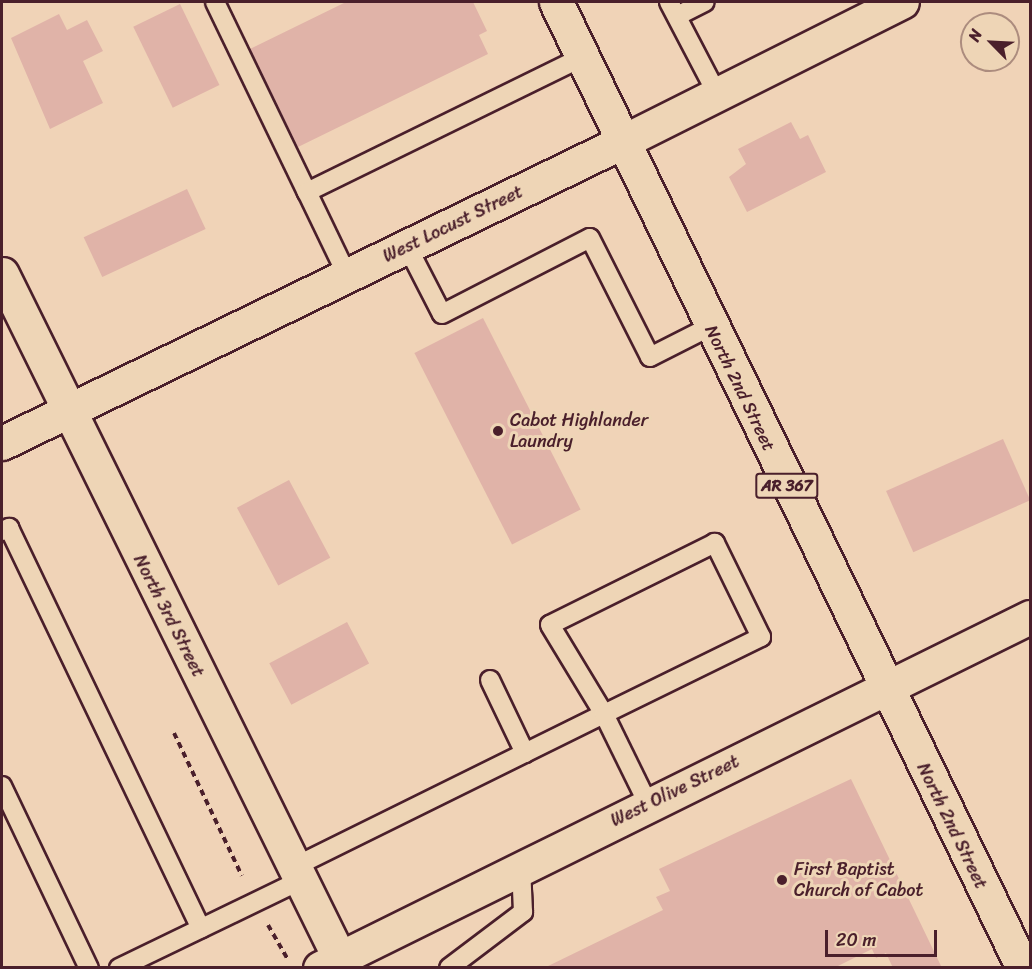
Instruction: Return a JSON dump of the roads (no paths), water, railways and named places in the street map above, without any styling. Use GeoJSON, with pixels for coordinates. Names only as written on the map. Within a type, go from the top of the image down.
{"type":"FeatureCollection","features":[{"type":"Feature","properties":{"kind":"street","name":"North 2nd Street"},"geometry":{"type":"LineString","coordinates":[[556,2],[884,688],[1024,963]]}},
{"type":"Feature","properties":{"kind":"street","name":"West Locust Street"},"geometry":{"type":"LineString","coordinates":[[2,442],[622,142],[902,2]]}},
{"type":"Feature","properties":{"kind":"street","name":"North 3rd Street"},"geometry":{"type":"LineString","coordinates":[[2,274],[66,410],[297,873],[330,964]]}},
{"type":"Feature","properties":{"kind":"street","name":"West Olive Street"},"geometry":{"type":"LineString","coordinates":[[330,964],[648,804],[1030,617]]}},
{"type":"Feature","properties":{"kind":"lane"},"geometry":{"type":"LineString","coordinates":[[215,2],[347,275]]}},
{"type":"Feature","properties":{"kind":"lane"},"geometry":{"type":"LineString","coordinates":[[705,2],[673,9],[717,94]]}},
{"type":"Feature","properties":{"kind":"lane"},"geometry":{"type":"LineString","coordinates":[[307,192],[582,57]]}},
{"type":"Feature","properties":{"kind":"lane"},"geometry":{"type":"LineString","coordinates":[[407,246],[442,314],[590,238],[650,357],[711,326]]}},
{"type":"Feature","properties":{"kind":"lane"},"geometry":{"type":"LineString","coordinates":[[2,531],[9,528],[201,928]]}},
{"type":"Feature","properties":{"kind":"lane"},"geometry":{"type":"LineString","coordinates":[[119,968],[254,902],[297,873],[525,753],[604,714],[761,637],[715,543],[550,625],[604,714],[648,804]]}},
{"type":"Feature","properties":{"kind":"lane"},"geometry":{"type":"LineString","coordinates":[[490,680],[525,753]]}},
{"type":"Feature","properties":{"kind":"lane"},"geometry":{"type":"LineString","coordinates":[[3,794],[89,968]]}},
{"type":"Feature","properties":{"kind":"lane"},"geometry":{"type":"LineString","coordinates":[[449,968],[523,912],[521,867]]}},
{"type":"Feature","properties":{"kind":"place","name":"Cabot Highlander Laundry"},"geometry":{"type":"Point","coordinates":[498,431]}},
{"type":"Feature","properties":{"kind":"place","name":"First Baptist Church of Cabot"},"geometry":{"type":"Point","coordinates":[782,880]}}]}
